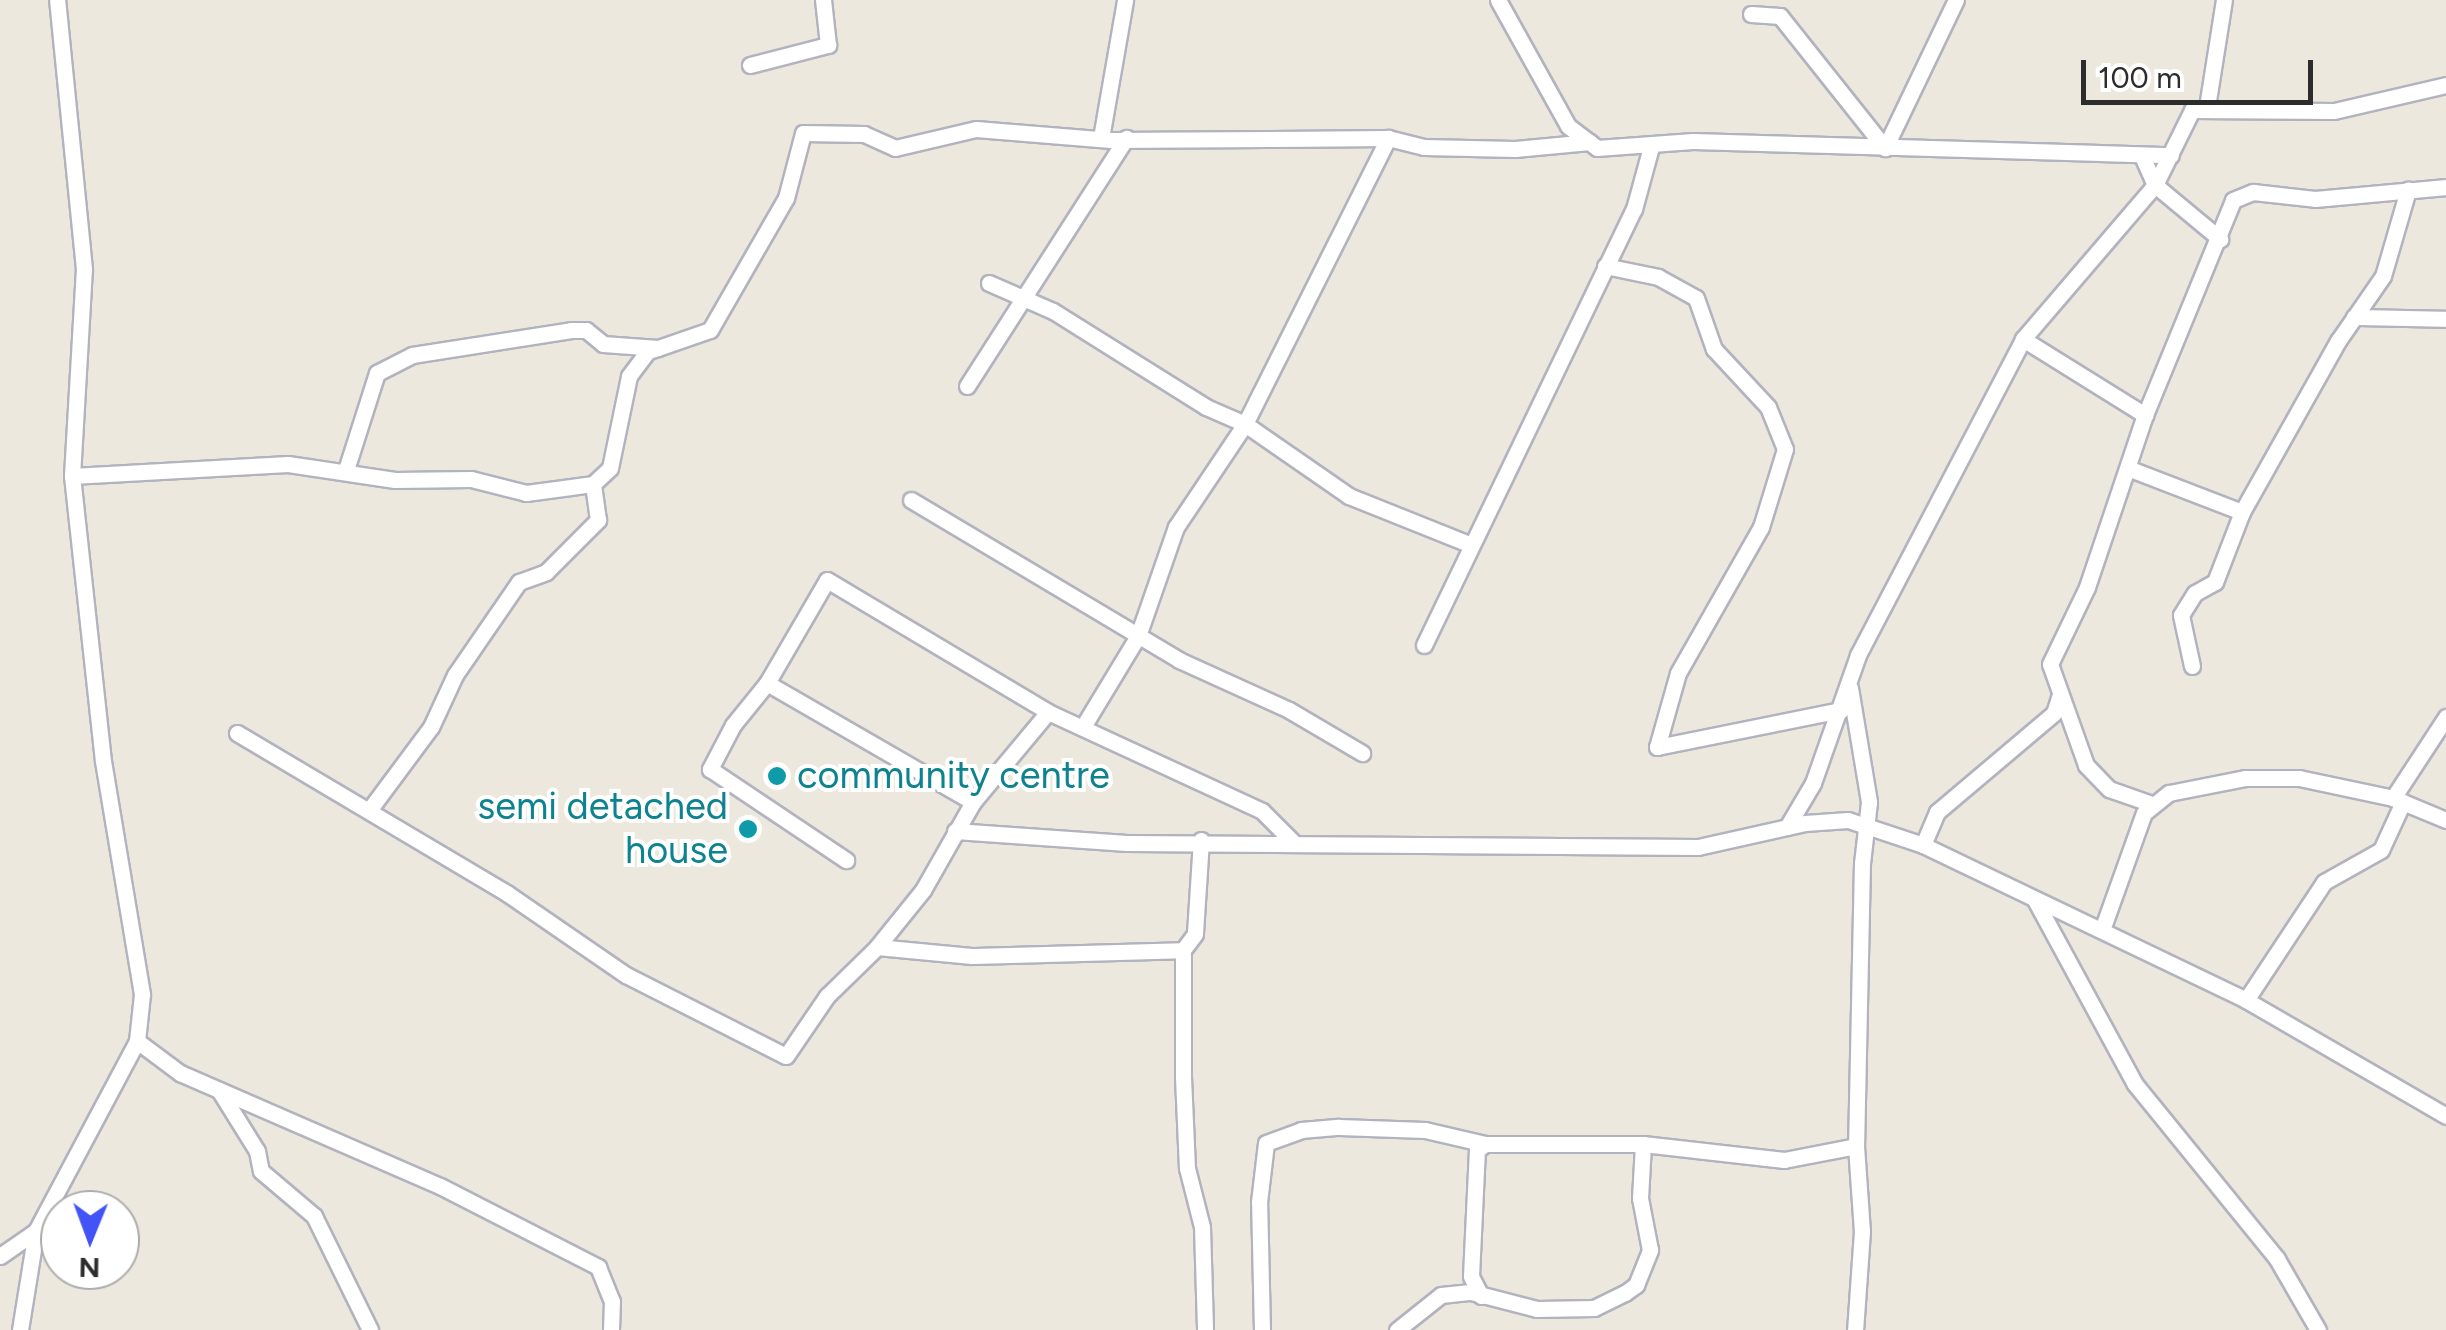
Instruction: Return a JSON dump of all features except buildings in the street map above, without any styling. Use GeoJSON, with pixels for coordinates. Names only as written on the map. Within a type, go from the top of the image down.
{"type":"FeatureCollection","features":[{"type":"Feature","properties":{"kind":"street"},"geometry":{"type":"LineString","coordinates":[[20,1330],[36,1231],[136,1041],[142,994],[104,762],[72,476],[84,269],[58,0]]}},
{"type":"Feature","properties":{"kind":"street"},"geometry":{"type":"LineString","coordinates":[[750,65],[828,45],[823,0]]}},
{"type":"Feature","properties":{"kind":"street"},"geometry":{"type":"LineString","coordinates":[[1101,138],[1125,0]]}},
{"type":"Feature","properties":{"kind":"street"},"geometry":{"type":"LineString","coordinates":[[1498,0],[1568,126],[1608,150],[1693,141],[1885,148],[2006,146],[2142,156],[2171,154]]}},
{"type":"Feature","properties":{"kind":"street"},"geometry":{"type":"LineString","coordinates":[[1885,148],[1956,0]]}},
{"type":"Feature","properties":{"kind":"street"},"geometry":{"type":"LineString","coordinates":[[2206,107],[2224,0]]}},
{"type":"Feature","properties":{"kind":"street"},"geometry":{"type":"LineString","coordinates":[[1751,14],[1780,16],[1885,148]]}},
{"type":"Feature","properties":{"kind":"street"},"geometry":{"type":"LineString","coordinates":[[1788,826],[1813,783],[1858,655],[2023,339],[2155,185],[2192,110],[2206,107],[2334,111],[2446,85]]}},
{"type":"Feature","properties":{"kind":"street"},"geometry":{"type":"LineString","coordinates":[[72,476],[244,464],[346,470],[395,480],[471,478],[526,493],[593,484],[610,468],[630,376],[648,351],[716,326],[786,198],[803,133],[864,134],[895,148],[976,130],[1101,138],[1388,138],[1424,147],[1515,149],[1590,142]]}},
{"type":"Feature","properties":{"kind":"street"},"geometry":{"type":"LineString","coordinates":[[967,386],[1126,138]]}},
{"type":"Feature","properties":{"kind":"street"},"geometry":{"type":"LineString","coordinates":[[1084,726],[1138,636],[1176,527],[1245,424],[1388,138]]}},
{"type":"Feature","properties":{"kind":"street"},"geometry":{"type":"LineString","coordinates":[[1424,645],[1634,209],[1651,147]]}},
{"type":"Feature","properties":{"kind":"street"},"geometry":{"type":"LineString","coordinates":[[2142,156],[2155,185],[2220,239]]}},
{"type":"Feature","properties":{"kind":"street"},"geometry":{"type":"LineString","coordinates":[[2446,187],[2315,199],[2240,193],[2145,415],[2130,469],[2087,587],[2051,656],[2060,695],[2097,780],[2149,802],[2201,783],[2244,778],[2339,782],[2446,820]]}},
{"type":"Feature","properties":{"kind":"street"},"geometry":{"type":"LineString","coordinates":[[2192,666],[2182,615],[2194,593],[2214,582],[2242,512],[2354,318],[2384,276],[2408,190]]}},
{"type":"Feature","properties":{"kind":"street"},"geometry":{"type":"LineString","coordinates":[[1605,266],[1658,277],[1696,298],[1714,349],[1768,407],[1785,453],[1774,470],[1761,527],[1678,673],[1657,747],[1840,712],[1857,721]]}},
{"type":"Feature","properties":{"kind":"street"},"geometry":{"type":"LineString","coordinates":[[989,283],[1026,296],[1206,407],[1245,424],[1349,496],[1470,544]]}},
{"type":"Feature","properties":{"kind":"street"},"geometry":{"type":"LineString","coordinates":[[2354,318],[2446,319]]}},
{"type":"Feature","properties":{"kind":"street"},"geometry":{"type":"LineString","coordinates":[[346,470],[378,373],[412,355],[571,330],[586,330],[603,344],[658,348]]}},
{"type":"Feature","properties":{"kind":"street"},"geometry":{"type":"LineString","coordinates":[[2023,339],[2145,415]]}},
{"type":"Feature","properties":{"kind":"street"},"geometry":{"type":"LineString","coordinates":[[2130,469],[2242,512]]}},
{"type":"Feature","properties":{"kind":"street"},"geometry":{"type":"LineString","coordinates":[[370,808],[430,727],[455,675],[520,582],[546,572],[598,520],[593,484]]}},
{"type":"Feature","properties":{"kind":"street"},"geometry":{"type":"LineString","coordinates":[[911,500],[1138,636],[1362,753]]}},
{"type":"Feature","properties":{"kind":"street"},"geometry":{"type":"LineString","coordinates":[[846,860],[710,769],[733,725],[767,683],[827,580],[1048,712],[1262,812],[1293,842]]}},
{"type":"Feature","properties":{"kind":"street"},"geometry":{"type":"LineString","coordinates":[[767,683],[973,802]]}},
{"type":"Feature","properties":{"kind":"street"},"geometry":{"type":"LineString","coordinates":[[1849,684],[1867,761],[1856,1146],[1862,1230],[1855,1330]]}},
{"type":"Feature","properties":{"kind":"street"},"geometry":{"type":"LineString","coordinates":[[1923,846],[1937,812],[2054,713],[2060,695]]}},
{"type":"Feature","properties":{"kind":"street"},"geometry":{"type":"LineString","coordinates":[[237,733],[370,808],[626,975],[786,1056],[827,996],[877,948],[922,890],[973,802],[1048,712]]}},
{"type":"Feature","properties":{"kind":"street"},"geometry":{"type":"LineString","coordinates":[[2246,1000],[2324,882],[2381,850],[2398,800],[2446,717]]}},
{"type":"Feature","properties":{"kind":"street"},"geometry":{"type":"LineString","coordinates":[[2102,930],[2149,802]]}},
{"type":"Feature","properties":{"kind":"street"},"geometry":{"type":"LineString","coordinates":[[955,831],[1127,843],[1201,840],[1698,847],[1788,826],[1838,820],[1866,825],[1923,846],[2246,1000],[2446,1116]]}},
{"type":"Feature","properties":{"kind":"street"},"geometry":{"type":"LineString","coordinates":[[1201,840],[1195,934],[1183,950],[1187,1168],[1202,1227],[1205,1330]]}},
{"type":"Feature","properties":{"kind":"street"},"geometry":{"type":"LineString","coordinates":[[2035,900],[2136,1084],[2277,1259],[2318,1330]]}},
{"type":"Feature","properties":{"kind":"street"},"geometry":{"type":"LineString","coordinates":[[877,948],[972,956],[1183,950]]}},
{"type":"Feature","properties":{"kind":"street"},"geometry":{"type":"LineString","coordinates":[[136,1041],[180,1073],[440,1186],[598,1267],[612,1302],[610,1330]]}},
{"type":"Feature","properties":{"kind":"street"},"geometry":{"type":"LineString","coordinates":[[218,1090],[257,1151],[261,1171],[314,1216],[370,1330]]}},
{"type":"Feature","properties":{"kind":"street"},"geometry":{"type":"LineString","coordinates":[[1262,1330],[1259,1202],[1266,1143],[1301,1130],[1425,1130],[1485,1144],[1643,1144],[1784,1160],[1856,1146]]}},
{"type":"Feature","properties":{"kind":"street"},"geometry":{"type":"LineString","coordinates":[[1481,1296],[1472,1276],[1476,1150],[1485,1144]]}},
{"type":"Feature","properties":{"kind":"street"},"geometry":{"type":"LineString","coordinates":[[1397,1330],[1440,1296],[1481,1296],[1536,1310],[1594,1308],[1636,1285],[1650,1250],[1640,1198],[1643,1144]]}},
{"type":"Feature","properties":{"kind":"street"},"geometry":{"type":"LineString","coordinates":[[0,1256],[36,1231]]}},
{"type":"Feature","properties":{"kind":"place","name":"community centre"},"geometry":{"type":"Point","coordinates":[777,776]}},
{"type":"Feature","properties":{"kind":"place","name":"semi detached house"},"geometry":{"type":"Point","coordinates":[748,829]}}]}
